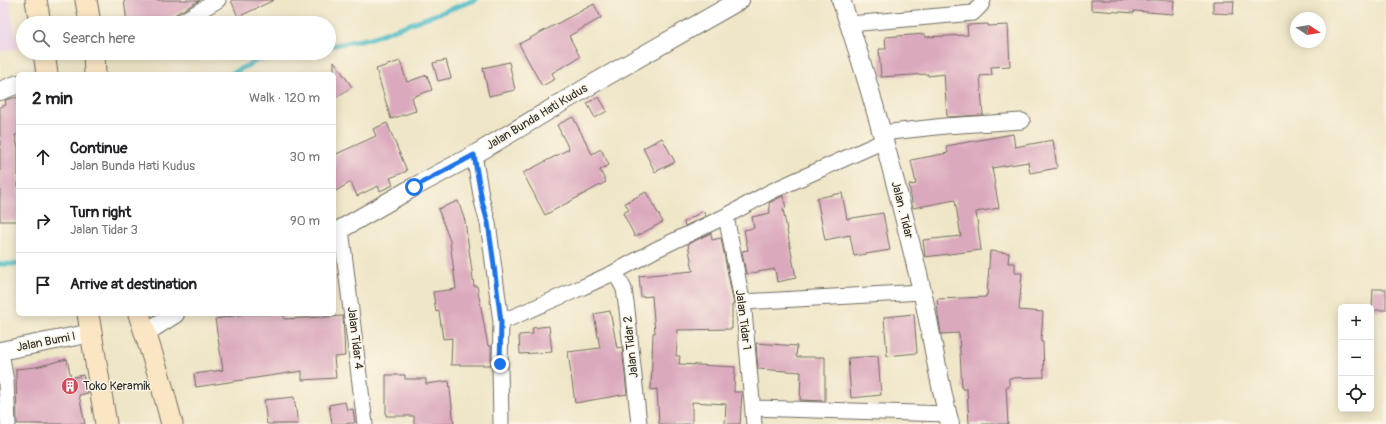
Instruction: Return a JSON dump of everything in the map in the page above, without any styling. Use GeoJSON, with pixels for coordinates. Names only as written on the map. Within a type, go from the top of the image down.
{"type":"FeatureCollection","features":[{"type":"Feature","properties":{"kind":"main road"},"geometry":{"type":"LineString","coordinates":[[36,0],[39,16]]}},
{"type":"Feature","properties":{"kind":"main road"},"geometry":{"type":"LineString","coordinates":[[86,0],[89,16]]}},
{"type":"Feature","properties":{"kind":"main road"},"geometry":{"type":"LineString","coordinates":[[45,60],[47,72]]}},
{"type":"Feature","properties":{"kind":"main road"},"geometry":{"type":"LineString","coordinates":[[94,60],[95,72]]}},
{"type":"Feature","properties":{"kind":"main road"},"geometry":{"type":"LineString","coordinates":[[90,323],[106,424]]}},
{"type":"Feature","properties":{"kind":"main road"},"geometry":{"type":"LineString","coordinates":[[142,323],[160,379],[172,424]]}},
{"type":"Feature","properties":{"kind":"street"},"geometry":{"type":"LineString","coordinates":[[191,16],[218,0]]}},
{"type":"Feature","properties":{"kind":"street","name":"Jalan Bunda Hati Kudus"},"geometry":{"type":"LineString","coordinates":[[338,231],[414,187],[474,155],[591,85],[740,0]]}},
{"type":"Feature","properties":{"kind":"street","name":"Jalan . Tidar"},"geometry":{"type":"LineString","coordinates":[[841,0],[850,24],[883,137],[922,292],[949,419]]}},
{"type":"Feature","properties":{"kind":"street"},"geometry":{"type":"LineString","coordinates":[[850,24],[973,13],[981,5],[983,0]]}},
{"type":"Feature","properties":{"kind":"street"},"geometry":{"type":"LineString","coordinates":[[0,91],[16,85]]}},
{"type":"Feature","properties":{"kind":"street"},"geometry":{"type":"LineString","coordinates":[[501,322],[615,272],[655,250],[726,216],[772,191],[883,137],[945,126],[1022,121]]}},
{"type":"Feature","properties":{"kind":"street"},"geometry":{"type":"LineString","coordinates":[[474,155],[482,201],[488,223],[501,322],[501,424]]}},
{"type":"Feature","properties":{"kind":"street","name":"Jalan Tidar 1"},"geometry":{"type":"LineString","coordinates":[[726,216],[742,302],[754,424]]}},
{"type":"Feature","properties":{"kind":"street","name":"Jalan Tidar 4"},"geometry":{"type":"LineString","coordinates":[[338,231],[365,424]]}},
{"type":"Feature","properties":{"kind":"street","name":"Jalan Tidar 2"},"geometry":{"type":"LineString","coordinates":[[615,272],[624,290],[639,424]]}},
{"type":"Feature","properties":{"kind":"street"},"geometry":{"type":"LineString","coordinates":[[742,302],[922,292]]}},
{"type":"Feature","properties":{"kind":"street"},"geometry":{"type":"LineString","coordinates":[[142,323],[168,316]]}},
{"type":"Feature","properties":{"kind":"street","name":"Jalan Bumi I"},"geometry":{"type":"LineString","coordinates":[[0,351],[90,323]]}},
{"type":"Feature","properties":{"kind":"street"},"geometry":{"type":"LineString","coordinates":[[0,351],[6,382],[8,424]]}},
{"type":"Feature","properties":{"kind":"street"},"geometry":{"type":"LineString","coordinates":[[753,408],[949,419]]}},
{"type":"Feature","properties":{"kind":"shaded area"},"geometry":{"type":"Polygon","coordinates":[[[0,0],[10,0],[16,38],[16,48],[0,52],[0,0]]]}},
{"type":"Feature","properties":{"kind":"building"},"geometry":{"type":"Polygon","coordinates":[[[124,0],[200,0],[172,16],[126,16],[124,0]]]}},
{"type":"Feature","properties":{"kind":"building"},"geometry":{"type":"Polygon","coordinates":[[[231,0],[274,0],[240,16],[238,16],[231,0]]]}},
{"type":"Feature","properties":{"kind":"building"},"geometry":{"type":"Polygon","coordinates":[[[1091,0],[1174,0],[1173,14],[1091,10],[1091,0]]]}},
{"type":"Feature","properties":{"kind":"building"},"geometry":{"type":"Polygon","coordinates":[[[1213,1],[1234,1],[1233,14],[1213,13],[1213,1]]]}},
{"type":"Feature","properties":{"kind":"building"},"geometry":{"type":"Polygon","coordinates":[[[594,4],[601,18],[569,36],[580,57],[552,73],[555,79],[542,86],[519,44],[594,4]]]}},
{"type":"Feature","properties":{"kind":"building"},"geometry":{"type":"Polygon","coordinates":[[[988,24],[988,26],[1008,25],[1010,66],[991,67],[992,75],[980,76],[983,115],[947,117],[944,74],[928,76],[928,74],[881,77],[879,49],[886,49],[885,37],[925,34],[925,37],[968,35],[967,25],[988,24]]]}},
{"type":"Feature","properties":{"kind":"building"},"geometry":{"type":"Polygon","coordinates":[[[446,60],[451,78],[438,81],[433,63],[446,60]]]}},
{"type":"Feature","properties":{"kind":"building"},"geometry":{"type":"Polygon","coordinates":[[[334,61],[352,87],[336,98],[336,72],[334,72],[334,61]]]}},
{"type":"Feature","properties":{"kind":"building"},"geometry":{"type":"Polygon","coordinates":[[[400,61],[407,82],[427,75],[432,90],[412,97],[416,111],[391,119],[376,69],[400,61]]]}},
{"type":"Feature","properties":{"kind":"building"},"geometry":{"type":"Polygon","coordinates":[[[509,62],[515,90],[489,96],[483,68],[509,62]]]}},
{"type":"Feature","properties":{"kind":"building"},"geometry":{"type":"Polygon","coordinates":[[[16,97],[16,221],[0,221],[0,107],[6,105],[5,100],[16,97]]]}},
{"type":"Feature","properties":{"kind":"building"},"geometry":{"type":"Polygon","coordinates":[[[599,97],[607,111],[595,118],[587,103],[599,97]]]}},
{"type":"Feature","properties":{"kind":"building"},"geometry":{"type":"Polygon","coordinates":[[[573,117],[592,154],[601,149],[609,165],[600,170],[606,182],[545,215],[523,173],[569,149],[557,125],[573,117]]]}},
{"type":"Feature","properties":{"kind":"building"},"geometry":{"type":"Polygon","coordinates":[[[387,123],[407,171],[390,178],[393,185],[380,191],[378,186],[357,196],[351,182],[336,191],[336,154],[376,136],[373,129],[387,123]]]}},
{"type":"Feature","properties":{"kind":"building"},"geometry":{"type":"Polygon","coordinates":[[[1013,134],[1015,147],[1053,140],[1057,168],[1030,173],[1028,162],[992,168],[999,208],[976,212],[981,250],[925,257],[923,240],[961,236],[955,200],[913,208],[909,185],[916,184],[911,160],[948,153],[946,146],[1013,134]]]}},
{"type":"Feature","properties":{"kind":"building"},"geometry":{"type":"Polygon","coordinates":[[[662,138],[675,162],[655,172],[643,148],[662,138]]]}},
{"type":"Feature","properties":{"kind":"building"},"geometry":{"type":"Polygon","coordinates":[[[646,192],[663,222],[635,237],[623,213],[629,210],[625,203],[646,192]]]}},
{"type":"Feature","properties":{"kind":"building"},"geometry":{"type":"Polygon","coordinates":[[[842,193],[847,219],[883,213],[890,250],[854,256],[850,235],[825,240],[817,198],[842,193]]]}},
{"type":"Feature","properties":{"kind":"building"},"geometry":{"type":"Polygon","coordinates":[[[783,196],[786,208],[783,209],[796,278],[777,282],[775,269],[746,274],[742,251],[748,250],[744,230],[754,228],[752,217],[770,213],[769,203],[783,196]]]}},
{"type":"Feature","properties":{"kind":"building"},"geometry":{"type":"Polygon","coordinates":[[[458,201],[465,221],[474,286],[477,286],[488,346],[491,346],[491,365],[451,365],[452,338],[443,339],[439,311],[436,312],[433,292],[456,289],[450,241],[438,209],[458,201]]]}},
{"type":"Feature","properties":{"kind":"building"},"geometry":{"type":"Polygon","coordinates":[[[703,211],[706,216],[685,226],[684,222],[703,211]]]}},
{"type":"Feature","properties":{"kind":"building"},"geometry":{"type":"Polygon","coordinates":[[[711,233],[712,240],[721,238],[734,305],[732,305],[732,329],[678,330],[676,356],[680,356],[679,364],[735,367],[734,392],[742,392],[740,424],[725,424],[726,404],[692,402],[692,424],[659,424],[657,389],[651,390],[653,333],[655,333],[652,296],[641,297],[639,276],[693,271],[688,244],[711,233]]]}},
{"type":"Feature","properties":{"kind":"building"},"geometry":{"type":"Polygon","coordinates":[[[990,251],[1009,253],[1008,263],[1015,263],[1015,273],[1022,273],[1019,310],[1043,312],[1041,342],[1043,342],[1044,377],[1009,378],[1009,387],[1006,387],[1008,424],[969,424],[967,389],[962,389],[959,333],[941,334],[937,299],[986,297],[990,251]]]}},
{"type":"Feature","properties":{"kind":"building"},"geometry":{"type":"Polygon","coordinates":[[[1373,289],[1386,289],[1386,310],[1374,310],[1374,304],[1372,304],[1373,289]]]}},
{"type":"Feature","properties":{"kind":"building"},"geometry":{"type":"Polygon","coordinates":[[[610,311],[617,348],[622,347],[627,394],[575,403],[568,352],[600,348],[594,314],[610,311]]]}},
{"type":"Feature","properties":{"kind":"building"},"geometry":{"type":"Polygon","coordinates":[[[914,314],[917,353],[887,356],[884,317],[914,314]]]}},
{"type":"Feature","properties":{"kind":"building"},"geometry":{"type":"Polygon","coordinates":[[[233,316],[284,316],[284,319],[343,316],[345,356],[334,357],[336,378],[302,380],[302,371],[196,387],[194,374],[223,370],[215,319],[233,316]]]}},
{"type":"Feature","properties":{"kind":"building"},"geometry":{"type":"Polygon","coordinates":[[[549,326],[552,352],[520,354],[519,335],[533,334],[532,328],[549,326]]]}},
{"type":"Feature","properties":{"kind":"building"},"geometry":{"type":"Polygon","coordinates":[[[756,343],[797,346],[796,357],[825,357],[825,401],[800,400],[801,372],[758,369],[756,343]]]}},
{"type":"Feature","properties":{"kind":"building"},"geometry":{"type":"Polygon","coordinates":[[[878,356],[881,395],[851,398],[848,358],[878,356]]]}},
{"type":"Feature","properties":{"kind":"building"},"geometry":{"type":"Polygon","coordinates":[[[67,359],[71,378],[83,375],[88,393],[79,395],[85,424],[17,424],[16,369],[36,367],[67,359]]]}},
{"type":"Feature","properties":{"kind":"building"},"geometry":{"type":"Polygon","coordinates":[[[386,375],[405,375],[405,379],[426,379],[426,384],[449,381],[454,424],[414,424],[414,416],[386,416],[386,375]]]}},
{"type":"Feature","properties":{"kind":"building"},"geometry":{"type":"Polygon","coordinates":[[[294,397],[298,424],[267,424],[264,400],[294,397]]]}},
{"type":"Feature","properties":{"kind":"building"},"geometry":{"type":"Polygon","coordinates":[[[345,402],[347,410],[353,409],[355,423],[332,424],[329,405],[345,402]]]}},
{"type":"Feature","properties":{"kind":"waterway"},"geometry":{"type":"LineString","coordinates":[[336,45],[371,38],[475,0]]}},
{"type":"Feature","properties":{"kind":"waterway"},"geometry":{"type":"LineString","coordinates":[[235,72],[258,60]]}},
{"type":"Feature","properties":{"kind":"waterway"},"geometry":{"type":"LineString","coordinates":[[0,264],[16,264]]}},
{"type":"Feature","properties":{"kind":"place","name":"Toko Keramik"},"geometry":{"type":"Point","coordinates":[70,386]}},
{"type":"Feature","properties":{"kind":"route"},"geometry":{"type":"LineString","coordinates":[[414,187],[474,155],[482,201],[488,223],[501,322],[500,364]]}}]}
